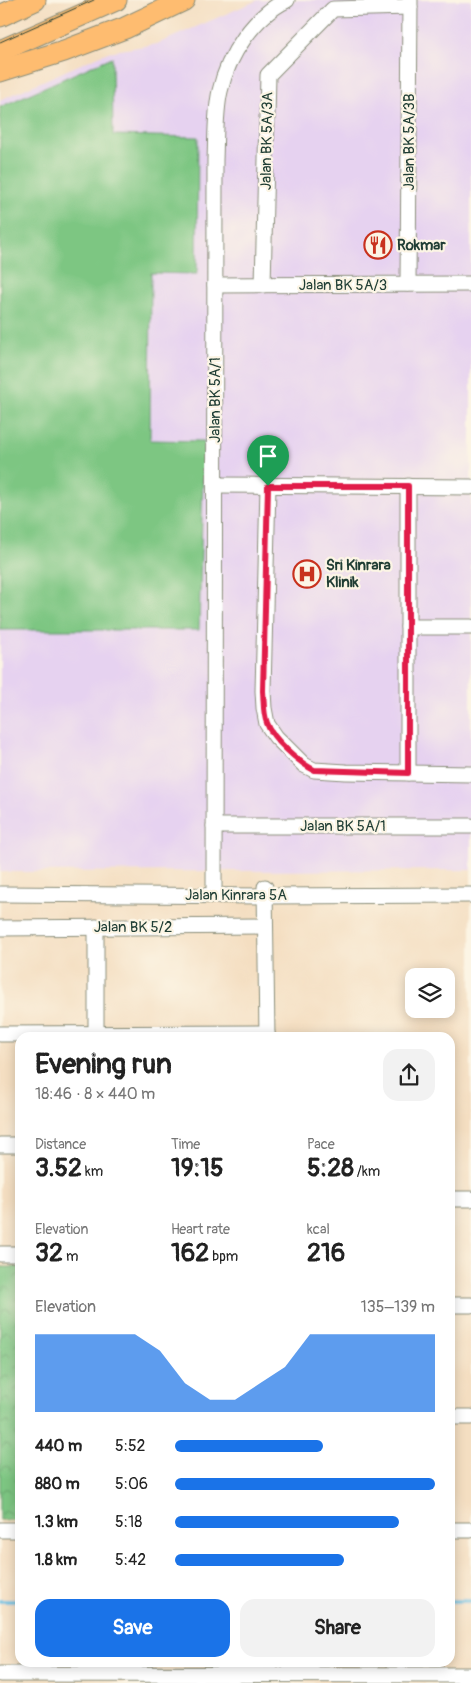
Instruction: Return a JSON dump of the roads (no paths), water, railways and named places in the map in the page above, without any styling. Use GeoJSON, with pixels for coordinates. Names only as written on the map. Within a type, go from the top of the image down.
{"type":"FeatureCollection","features":[{"type":"Feature","properties":{"kind":"highway"},"geometry":{"type":"LineString","coordinates":[[0,7],[17,0]]}},
{"type":"Feature","properties":{"kind":"highway"},"geometry":{"type":"LineString","coordinates":[[0,16],[35,0]]}},
{"type":"Feature","properties":{"kind":"highway"},"geometry":{"type":"LineString","coordinates":[[0,51],[116,0]]}},
{"type":"Feature","properties":{"kind":"highway"},"geometry":{"type":"LineString","coordinates":[[0,71],[116,31],[184,0]]}},
{"type":"Feature","properties":{"kind":"street","name":"Jalan BK 5A/1"},"geometry":{"type":"LineString","coordinates":[[214,890],[215,160],[217,114],[220,90],[227,71],[249,32],[260,20],[287,0]]}},
{"type":"Feature","properties":{"kind":"street","name":"Jalan BK 5A/3B"},"geometry":{"type":"LineString","coordinates":[[408,284],[410,4]]}},
{"type":"Feature","properties":{"kind":"street","name":"Jalan BK 5A/3A"},"geometry":{"type":"LineString","coordinates":[[263,285],[268,75],[333,9],[410,4]]}},
{"type":"Feature","properties":{"kind":"street","name":"Jalan BK 5A/3"},"geometry":{"type":"LineString","coordinates":[[215,285],[471,284]]}},
{"type":"Feature","properties":{"kind":"street"},"geometry":{"type":"LineString","coordinates":[[215,486],[471,486]]}},
{"type":"Feature","properties":{"kind":"street"},"geometry":{"type":"LineString","coordinates":[[268,486],[263,691],[267,724],[276,737],[304,765],[314,770],[471,774]]}},
{"type":"Feature","properties":{"kind":"street"},"geometry":{"type":"LineString","coordinates":[[408,486],[408,773]]}},
{"type":"Feature","properties":{"kind":"street"},"geometry":{"type":"LineString","coordinates":[[408,627],[471,627]]}},
{"type":"Feature","properties":{"kind":"street","name":"Jalan BK 5A/1"},"geometry":{"type":"LineString","coordinates":[[214,826],[471,826]]}},
{"type":"Feature","properties":{"kind":"street","name":"Jalan Kinrara 5A"},"geometry":{"type":"LineString","coordinates":[[0,885],[471,895]]}},
{"type":"Feature","properties":{"kind":"street","name":"Jalan Kinrara 5A"},"geometry":{"type":"LineString","coordinates":[[265,891],[471,885]]}},
{"type":"Feature","properties":{"kind":"street","name":"Jalan Kinrara 5A"},"geometry":{"type":"LineString","coordinates":[[0,894],[214,890]]}},
{"type":"Feature","properties":{"kind":"street"},"geometry":{"type":"LineString","coordinates":[[265,891],[267,1032]]}},
{"type":"Feature","properties":{"kind":"street","name":"Jalan BK 5/2"},"geometry":{"type":"LineString","coordinates":[[0,928],[265,926]]}},
{"type":"Feature","properties":{"kind":"street"},"geometry":{"type":"LineString","coordinates":[[96,927],[96,1032]]}},
{"type":"Feature","properties":{"kind":"street"},"geometry":{"type":"LineString","coordinates":[[0,1034],[15,1034]]}},
{"type":"Feature","properties":{"kind":"street"},"geometry":{"type":"LineString","coordinates":[[0,1145],[15,1145]]}},
{"type":"Feature","properties":{"kind":"street"},"geometry":{"type":"LineString","coordinates":[[455,1199],[471,1199]]}},
{"type":"Feature","properties":{"kind":"street"},"geometry":{"type":"LineString","coordinates":[[0,1254],[15,1254]]}},
{"type":"Feature","properties":{"kind":"street"},"geometry":{"type":"LineString","coordinates":[[455,1305],[471,1305]]}},
{"type":"Feature","properties":{"kind":"street"},"geometry":{"type":"LineString","coordinates":[[455,1417],[471,1417]]}},
{"type":"Feature","properties":{"kind":"street"},"geometry":{"type":"LineString","coordinates":[[0,1530],[15,1530]]}},
{"type":"Feature","properties":{"kind":"street"},"geometry":{"type":"LineString","coordinates":[[455,1530],[471,1530]]}},
{"type":"Feature","properties":{"kind":"street"},"geometry":{"type":"LineString","coordinates":[[0,1674],[152,1679],[471,1674]]}},
{"type":"Feature","properties":{"kind":"waterway"},"geometry":{"type":"LineString","coordinates":[[0,1601],[15,1601]]}},
{"type":"Feature","properties":{"kind":"waterway"},"geometry":{"type":"LineString","coordinates":[[455,1601],[471,1601]]}},
{"type":"Feature","properties":{"kind":"tram line"},"geometry":{"type":"LineString","coordinates":[[0,42],[94,0]]}},
{"type":"Feature","properties":{"kind":"place","name":"Rokmar"},"geometry":{"type":"Point","coordinates":[378,245]}},
{"type":"Feature","properties":{"kind":"place","name":"Sri Kinrara Klinik"},"geometry":{"type":"Point","coordinates":[307,574]}}]}
